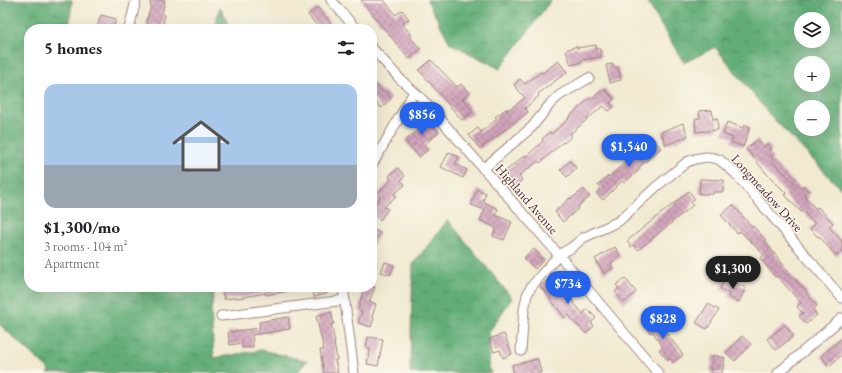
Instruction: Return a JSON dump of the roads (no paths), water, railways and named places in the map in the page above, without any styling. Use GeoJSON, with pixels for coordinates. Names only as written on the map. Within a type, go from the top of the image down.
{"type":"FeatureCollection","features":[{"type":"Feature","properties":{"kind":"street"},"geometry":{"type":"LineString","coordinates":[[130,24],[136,0]]}},
{"type":"Feature","properties":{"kind":"street"},"geometry":{"type":"LineString","coordinates":[[331,0],[352,24]]}},
{"type":"Feature","properties":{"kind":"street","name":"Highland Avenue"},"geometry":{"type":"LineString","coordinates":[[377,54],[400,79],[426,103],[559,255],[658,373]]}},
{"type":"Feature","properties":{"kind":"street"},"geometry":{"type":"LineString","coordinates":[[483,168],[532,127],[551,103],[560,95],[589,78]]}},
{"type":"Feature","properties":{"kind":"street"},"geometry":{"type":"LineString","coordinates":[[377,156],[414,92]]}},
{"type":"Feature","properties":{"kind":"street","name":"Longmeadow Drive"},"geometry":{"type":"LineString","coordinates":[[521,351],[524,310],[527,295],[540,275],[559,255],[571,248],[583,238],[618,221],[657,186],[687,162],[706,157],[720,160],[735,173],[842,298]]}},
{"type":"Feature","properties":{"kind":"street"},"geometry":{"type":"LineString","coordinates":[[344,292],[354,373]]}},
{"type":"Feature","properties":{"kind":"street"},"geometry":{"type":"LineString","coordinates":[[221,316],[345,300]]}},
{"type":"Feature","properties":{"kind":"street"},"geometry":{"type":"LineString","coordinates":[[778,373],[842,318]]}}]}
